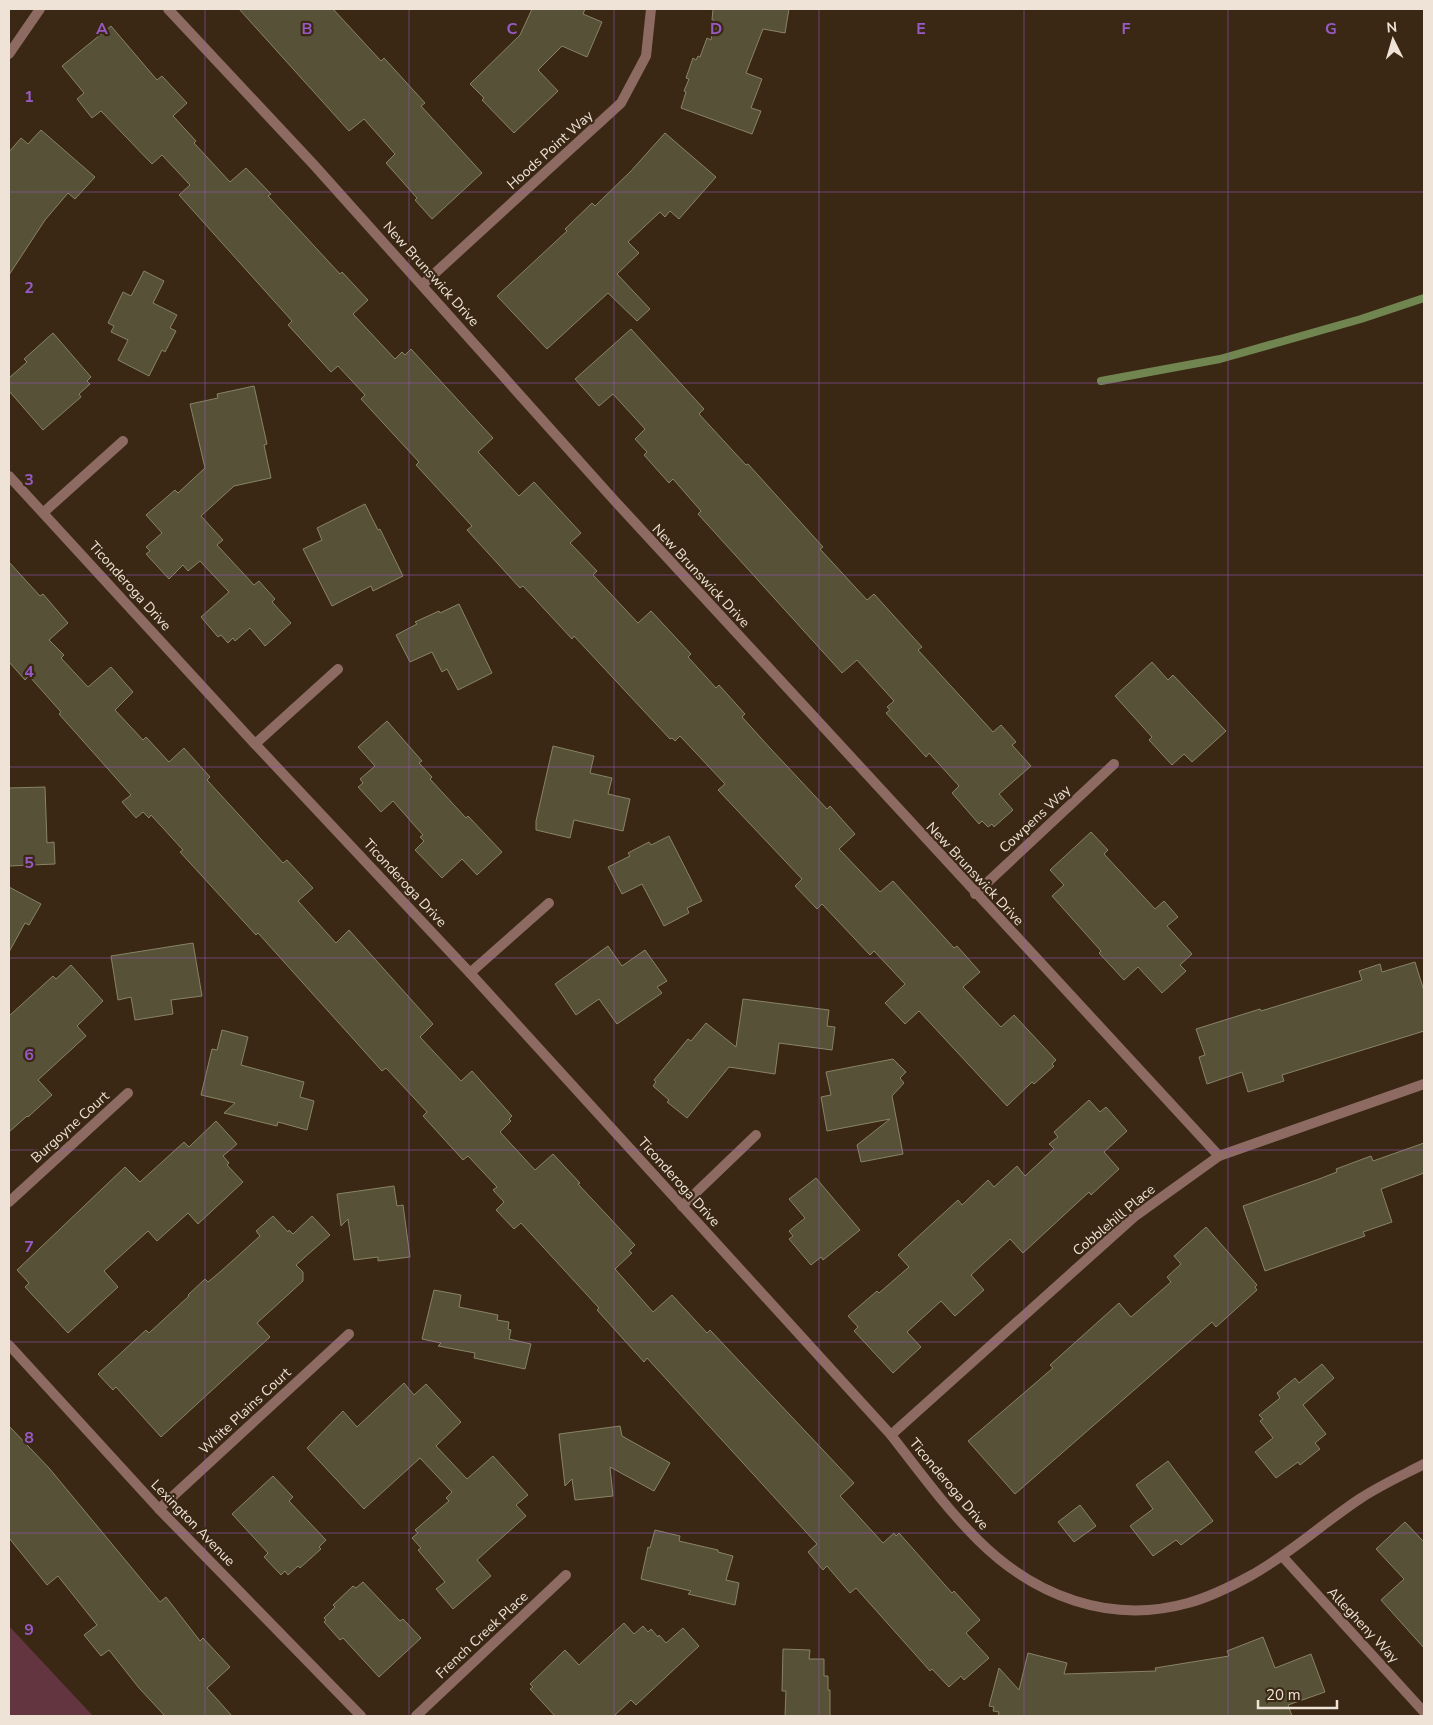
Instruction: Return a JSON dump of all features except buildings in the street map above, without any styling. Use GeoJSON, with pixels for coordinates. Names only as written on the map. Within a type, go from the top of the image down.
{"type":"FeatureCollection","features":[{"type":"Feature","properties":{"kind":"street"},"geometry":{"type":"LineString","coordinates":[[9,54],[40,9]]}},
{"type":"Feature","properties":{"kind":"street","name":"New Brunswick Drive"},"geometry":{"type":"LineString","coordinates":[[168,9],[314,165],[620,508],[1219,1156]]}},
{"type":"Feature","properties":{"kind":"street","name":"Hoods Point Way"},"geometry":{"type":"LineString","coordinates":[[422,285],[621,103],[646,56],[651,9]]}},
{"type":"Feature","properties":{"kind":"street"},"geometry":{"type":"LineString","coordinates":[[44,512],[123,441]]}},
{"type":"Feature","properties":{"kind":"street","name":"Ticonderoga Drive"},"geometry":{"type":"LineString","coordinates":[[9,476],[255,744],[470,973],[891,1435],[946,1506],[979,1541],[1017,1573],[1048,1591],[1082,1604],[1118,1609],[1153,1610],[1187,1604],[1218,1593],[1282,1556],[1362,1497],[1424,1464]]}},
{"type":"Feature","properties":{"kind":"street"},"geometry":{"type":"LineString","coordinates":[[255,744],[338,669]]}},
{"type":"Feature","properties":{"kind":"street","name":"Cowpens Way"},"geometry":{"type":"LineString","coordinates":[[975,894],[1114,764]]}},
{"type":"Feature","properties":{"kind":"street"},"geometry":{"type":"LineString","coordinates":[[470,973],[549,903]]}},
{"type":"Feature","properties":{"kind":"street","name":"Cobblehill Place"},"geometry":{"type":"LineString","coordinates":[[891,1435],[1134,1217],[1219,1156],[1424,1084]]}},
{"type":"Feature","properties":{"kind":"street","name":"Burgoyne Court"},"geometry":{"type":"LineString","coordinates":[[9,1202],[128,1093]]}},
{"type":"Feature","properties":{"kind":"street"},"geometry":{"type":"LineString","coordinates":[[682,1206],[756,1135]]}},
{"type":"Feature","properties":{"kind":"street","name":"White Plains Court"},"geometry":{"type":"LineString","coordinates":[[159,1509],[349,1334]]}},
{"type":"Feature","properties":{"kind":"street","name":"Lexington Avenue"},"geometry":{"type":"LineString","coordinates":[[9,1345],[159,1509],[360,1716]]}},
{"type":"Feature","properties":{"kind":"street","name":"Allegheny Way"},"geometry":{"type":"LineString","coordinates":[[1282,1556],[1424,1712]]}},
{"type":"Feature","properties":{"kind":"street","name":"French Creek Place"},"geometry":{"type":"LineString","coordinates":[[416,1716],[566,1574]]}},
{"type":"Feature","properties":{"kind":"shaded area"},"geometry":{"type":"Polygon","coordinates":[[[9,1626],[93,1716],[9,1716],[9,1626]]]}},
{"type":"Feature","properties":{"kind":"waterway"},"geometry":{"type":"LineString","coordinates":[[1101,381],[1220,359],[1361,319],[1424,298]]}}]}
